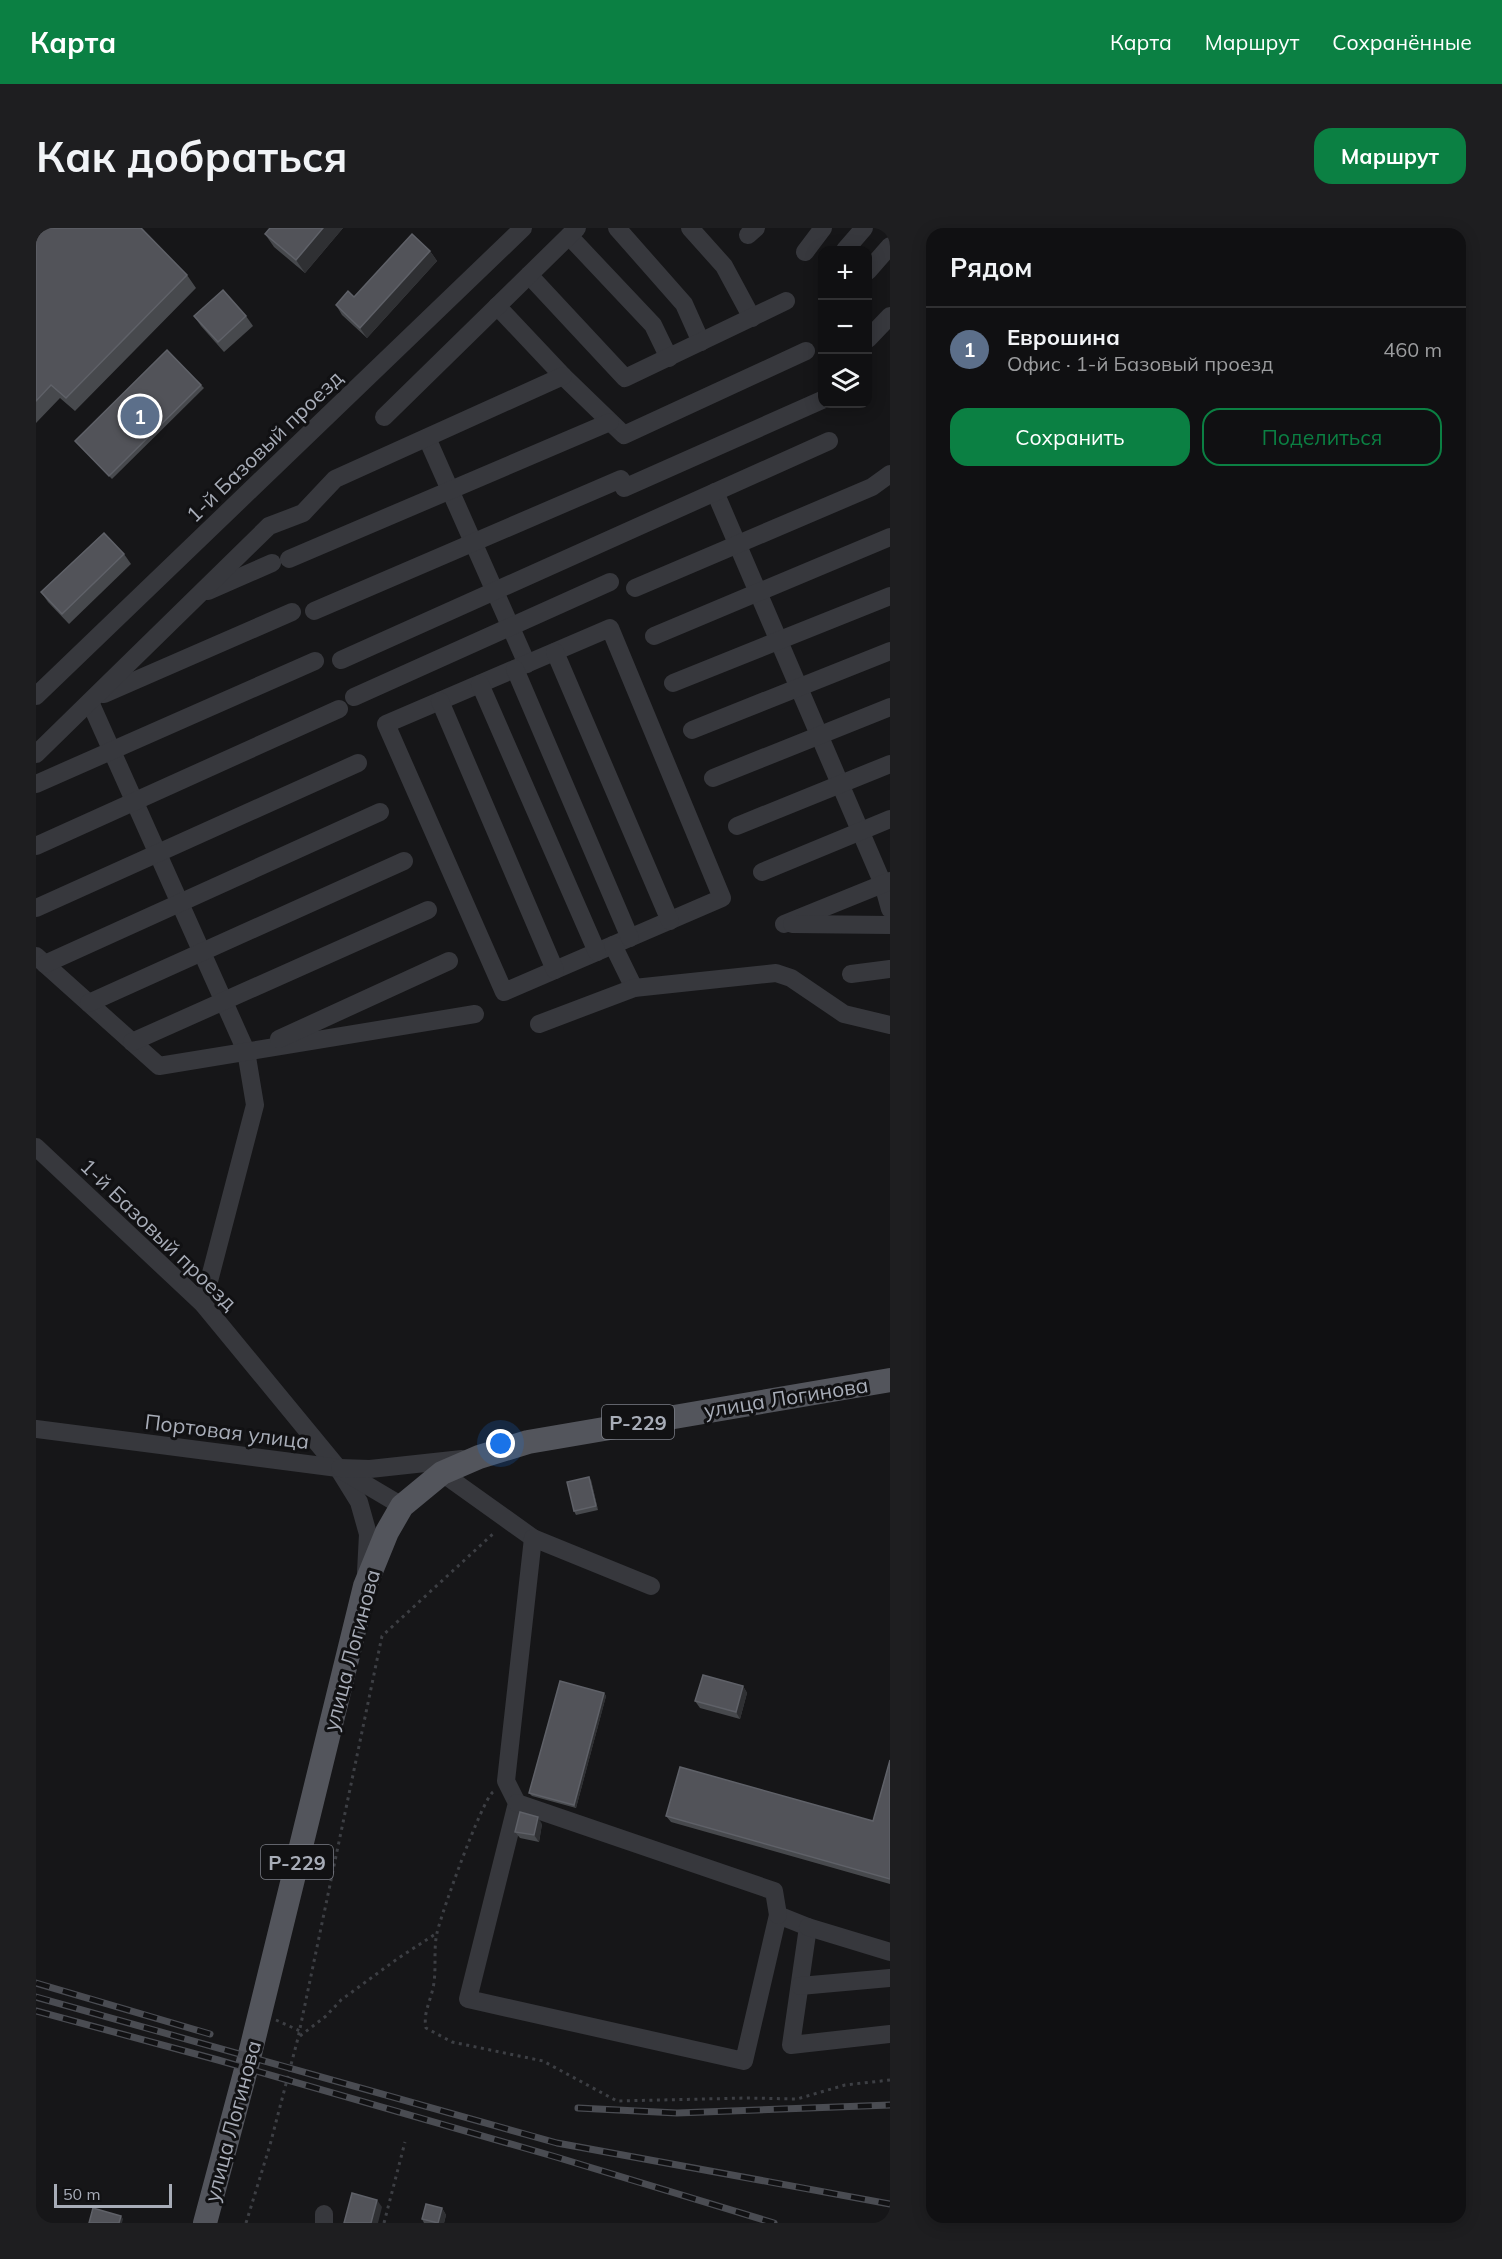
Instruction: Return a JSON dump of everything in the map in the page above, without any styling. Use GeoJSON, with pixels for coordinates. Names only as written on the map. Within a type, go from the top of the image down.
{"type":"FeatureCollection","features":[{"type":"Feature","properties":{"kind":"main road","name":"улица Логинова"},"geometry":{"type":"LineString","coordinates":[[205,2223],[248,2062],[365,1586],[387,1532],[402,1506],[442,1473],[528,1442],[890,1380]]}},
{"type":"Feature","properties":{"kind":"street","name":"1-й Базовый проезд"},"geometry":{"type":"LineString","coordinates":[[36,696],[523,228]]}},
{"type":"Feature","properties":{"kind":"street"},"geometry":{"type":"LineString","coordinates":[[617,228],[684,304],[701,342]]}},
{"type":"Feature","properties":{"kind":"street"},"geometry":{"type":"LineString","coordinates":[[690,228],[724,266],[752,318]]}},
{"type":"Feature","properties":{"kind":"street"},"geometry":{"type":"LineString","coordinates":[[805,252],[823,228]]}},
{"type":"Feature","properties":{"kind":"street"},"geometry":{"type":"LineString","coordinates":[[848,246],[864,228]]}},
{"type":"Feature","properties":{"kind":"street"},"geometry":{"type":"LineString","coordinates":[[384,417],[573,232],[653,325],[669,358]]}},
{"type":"Feature","properties":{"kind":"street"},"geometry":{"type":"LineString","coordinates":[[872,266],[890,246]]}},
{"type":"Feature","properties":{"kind":"street"},"geometry":{"type":"LineString","coordinates":[[529,275],[625,378],[786,301]]}},
{"type":"Feature","properties":{"kind":"street"},"geometry":{"type":"LineString","coordinates":[[497,306],[563,376],[624,435],[806,351]]}},
{"type":"Feature","properties":{"kind":"street"},"geometry":{"type":"LineString","coordinates":[[872,334],[890,316]]}},
{"type":"Feature","properties":{"kind":"street"},"geometry":{"type":"LineString","coordinates":[[36,754],[269,526],[303,513],[334,479],[563,376]]}},
{"type":"Feature","properties":{"kind":"street"},"geometry":{"type":"LineString","coordinates":[[314,611],[621,479],[624,488],[818,402]]}},
{"type":"Feature","properties":{"kind":"street"},"geometry":{"type":"LineString","coordinates":[[198,595],[610,422]]}},
{"type":"Feature","properties":{"kind":"street"},"geometry":{"type":"LineString","coordinates":[[427,438],[510,627],[521,666],[630,938]]}},
{"type":"Feature","properties":{"kind":"street"},"geometry":{"type":"LineString","coordinates":[[341,660],[829,441]]}},
{"type":"Feature","properties":{"kind":"street"},"geometry":{"type":"LineString","coordinates":[[635,588],[872,487],[890,474]]}},
{"type":"Feature","properties":{"kind":"street"},"geometry":{"type":"LineString","coordinates":[[715,492],[860,831],[886,882],[890,909]]}},
{"type":"Feature","properties":{"kind":"street"},"geometry":{"type":"LineString","coordinates":[[654,636],[890,537]]}},
{"type":"Feature","properties":{"kind":"street"},"geometry":{"type":"LineString","coordinates":[[354,697],[610,582]]}},
{"type":"Feature","properties":{"kind":"street"},"geometry":{"type":"LineString","coordinates":[[673,683],[890,596]]}},
{"type":"Feature","properties":{"kind":"street"},"geometry":{"type":"LineString","coordinates":[[91,700],[292,612]]}},
{"type":"Feature","properties":{"kind":"street"},"geometry":{"type":"LineString","coordinates":[[610,628],[722,898],[504,992],[386,724],[521,666],[610,628]]}},
{"type":"Feature","properties":{"kind":"street"},"geometry":{"type":"LineString","coordinates":[[692,730],[890,651]]}},
{"type":"Feature","properties":{"kind":"street"},"geometry":{"type":"LineString","coordinates":[[555,652],[670,921]]}},
{"type":"Feature","properties":{"kind":"street"},"geometry":{"type":"LineString","coordinates":[[36,784],[315,661]]}},
{"type":"Feature","properties":{"kind":"street"},"geometry":{"type":"LineString","coordinates":[[480,684],[605,949],[634,988]]}},
{"type":"Feature","properties":{"kind":"street"},"geometry":{"type":"LineString","coordinates":[[91,700],[134,802],[224,1001],[252,1050],[255,1104],[203,1304]]}},
{"type":"Feature","properties":{"kind":"street"},"geometry":{"type":"LineString","coordinates":[[440,701],[555,970]]}},
{"type":"Feature","properties":{"kind":"street"},"geometry":{"type":"LineString","coordinates":[[713,778],[890,707]]}},
{"type":"Feature","properties":{"kind":"street"},"geometry":{"type":"LineString","coordinates":[[36,846],[339,709]]}},
{"type":"Feature","properties":{"kind":"street"},"geometry":{"type":"LineString","coordinates":[[36,908],[358,763]]}},
{"type":"Feature","properties":{"kind":"street"},"geometry":{"type":"LineString","coordinates":[[736,826],[890,764]]}},
{"type":"Feature","properties":{"kind":"street"},"geometry":{"type":"LineString","coordinates":[[380,812],[180,903],[40,960],[159,1065],[475,1014]]}},
{"type":"Feature","properties":{"kind":"street"},"geometry":{"type":"LineString","coordinates":[[762,872],[890,819]]}},
{"type":"Feature","properties":{"kind":"street"},"geometry":{"type":"LineString","coordinates":[[89,1003],[404,861]]}},
{"type":"Feature","properties":{"kind":"street"},"geometry":{"type":"LineString","coordinates":[[886,882],[784,924],[890,925]]}},
{"type":"Feature","properties":{"kind":"street"},"geometry":{"type":"LineString","coordinates":[[132,1042],[428,910]]}},
{"type":"Feature","properties":{"kind":"street"},"geometry":{"type":"LineString","coordinates":[[252,1050],[449,961]]}},
{"type":"Feature","properties":{"kind":"street"},"geometry":{"type":"LineString","coordinates":[[851,974],[890,969]]}},
{"type":"Feature","properties":{"kind":"street"},"geometry":{"type":"LineString","coordinates":[[539,1024],[634,988],[776,974],[791,978],[844,1014],[890,1025]]}},
{"type":"Feature","properties":{"kind":"street","name":"1-й Базовый проезд"},"geometry":{"type":"LineString","coordinates":[[36,1147],[203,1304],[338,1468]]}},
{"type":"Feature","properties":{"kind":"street","name":"Портовая улица"},"geometry":{"type":"LineString","coordinates":[[36,1430],[338,1468],[402,1506]]}},
{"type":"Feature","properties":{"kind":"street"},"geometry":{"type":"LineString","coordinates":[[338,1468],[370,1469],[479,1458]]}},
{"type":"Feature","properties":{"kind":"street"},"geometry":{"type":"LineString","coordinates":[[338,1468],[358,1502],[368,1534],[365,1586]]}},
{"type":"Feature","properties":{"kind":"street"},"geometry":{"type":"LineString","coordinates":[[442,1473],[533,1538],[651,1586]]}},
{"type":"Feature","properties":{"kind":"street"},"geometry":{"type":"LineString","coordinates":[[517,1803],[774,1891],[778,1915],[744,2061],[468,1999],[517,1803],[506,1781],[533,1538]]}},
{"type":"Feature","properties":{"kind":"street"},"geometry":{"type":"LineString","coordinates":[[778,1915],[890,1953]]}},
{"type":"Feature","properties":{"kind":"street"},"geometry":{"type":"LineString","coordinates":[[808,1927],[791,2045],[890,2034]]}},
{"type":"Feature","properties":{"kind":"street"},"geometry":{"type":"LineString","coordinates":[[800,1986],[890,1978]]}},
{"type":"Feature","properties":{"kind":"path"},"geometry":{"type":"LineString","coordinates":[[246,2223],[270,2145],[300,2031],[382,1636],[507,1520]]}},
{"type":"Feature","properties":{"kind":"path"},"geometry":{"type":"LineString","coordinates":[[298,2038],[326,2016],[341,2000],[437,1933]]}},
{"type":"Feature","properties":{"kind":"path"},"geometry":{"type":"LineString","coordinates":[[274,2019],[300,2031]]}},
{"type":"Feature","properties":{"kind":"path"},"geometry":{"type":"LineString","coordinates":[[617,2101],[797,2099],[845,2085],[890,2080]]}},
{"type":"Feature","properties":{"kind":"path"},"geometry":{"type":"LineString","coordinates":[[384,2223],[405,2142]]}},
{"type":"Feature","properties":{"kind":"building"},"geometry":{"type":"Polygon","coordinates":[[[36,228],[141,228],[187,275],[66,398],[51,385],[36,401],[36,228]]]}},
{"type":"Feature","properties":{"kind":"building"},"geometry":{"type":"Polygon","coordinates":[[[270,228],[323,228],[296,260],[265,234],[270,228]]]}},
{"type":"Feature","properties":{"kind":"building"},"geometry":{"type":"Polygon","coordinates":[[[412,234],[430,251],[360,328],[336,305],[348,291],[354,297],[412,234]]]}},
{"type":"Feature","properties":{"kind":"building"},"geometry":{"type":"Polygon","coordinates":[[[223,290],[246,316],[218,342],[194,316],[223,290]]]}},
{"type":"Feature","properties":{"kind":"building"},"geometry":{"type":"Polygon","coordinates":[[[167,350],[201,385],[109,476],[75,441],[167,350]]]}},
{"type":"Feature","properties":{"kind":"building"},"geometry":{"type":"Polygon","coordinates":[[[104,533],[124,554],[62,614],[41,592],[104,533]]]}},
{"type":"Feature","properties":{"kind":"building"},"geometry":{"type":"Polygon","coordinates":[[[589,1477],[596,1506],[574,1511],[567,1482],[589,1477]]]}},
{"type":"Feature","properties":{"kind":"building"},"geometry":{"type":"Polygon","coordinates":[[[703,1675],[743,1686],[736,1712],[695,1701],[703,1675]]]}},
{"type":"Feature","properties":{"kind":"building"},"geometry":{"type":"Polygon","coordinates":[[[560,1681],[604,1693],[574,1805],[529,1793],[560,1681]]]}},
{"type":"Feature","properties":{"kind":"building"},"geometry":{"type":"Polygon","coordinates":[[[890,1760],[890,1879],[666,1816],[680,1767],[873,1821],[890,1760]]]}},
{"type":"Feature","properties":{"kind":"building"},"geometry":{"type":"Polygon","coordinates":[[[520,1812],[538,1817],[534,1835],[515,1832],[520,1812]]]}},
{"type":"Feature","properties":{"kind":"building"},"geometry":{"type":"Polygon","coordinates":[[[352,2193],[377,2200],[371,2223],[344,2223],[352,2193]]]}},
{"type":"Feature","properties":{"kind":"building"},"geometry":{"type":"Polygon","coordinates":[[[426,2204],[442,2208],[438,2223],[422,2219],[426,2204]]]}},
{"type":"Feature","properties":{"kind":"building"},"geometry":{"type":"Polygon","coordinates":[[[93,2208],[121,2216],[119,2223],[89,2223],[93,2208]]]}},
{"type":"Feature","properties":{"kind":"railway"},"geometry":{"type":"LineString","coordinates":[[36,1983],[210,2034]]}},
{"type":"Feature","properties":{"kind":"railway"},"geometry":{"type":"LineString","coordinates":[[36,1997],[557,2143],[890,2204]]}},
{"type":"Feature","properties":{"kind":"railway"},"geometry":{"type":"LineString","coordinates":[[36,2011],[218,2060],[556,2157],[774,2223]]}},
{"type":"Feature","properties":{"kind":"railway"},"geometry":{"type":"LineString","coordinates":[[578,2108],[677,2113],[890,2105]]}},
{"type":"Feature","properties":{"kind":"place","name":"Еврошина"},"geometry":{"type":"Point","coordinates":[140,416]}}]}
